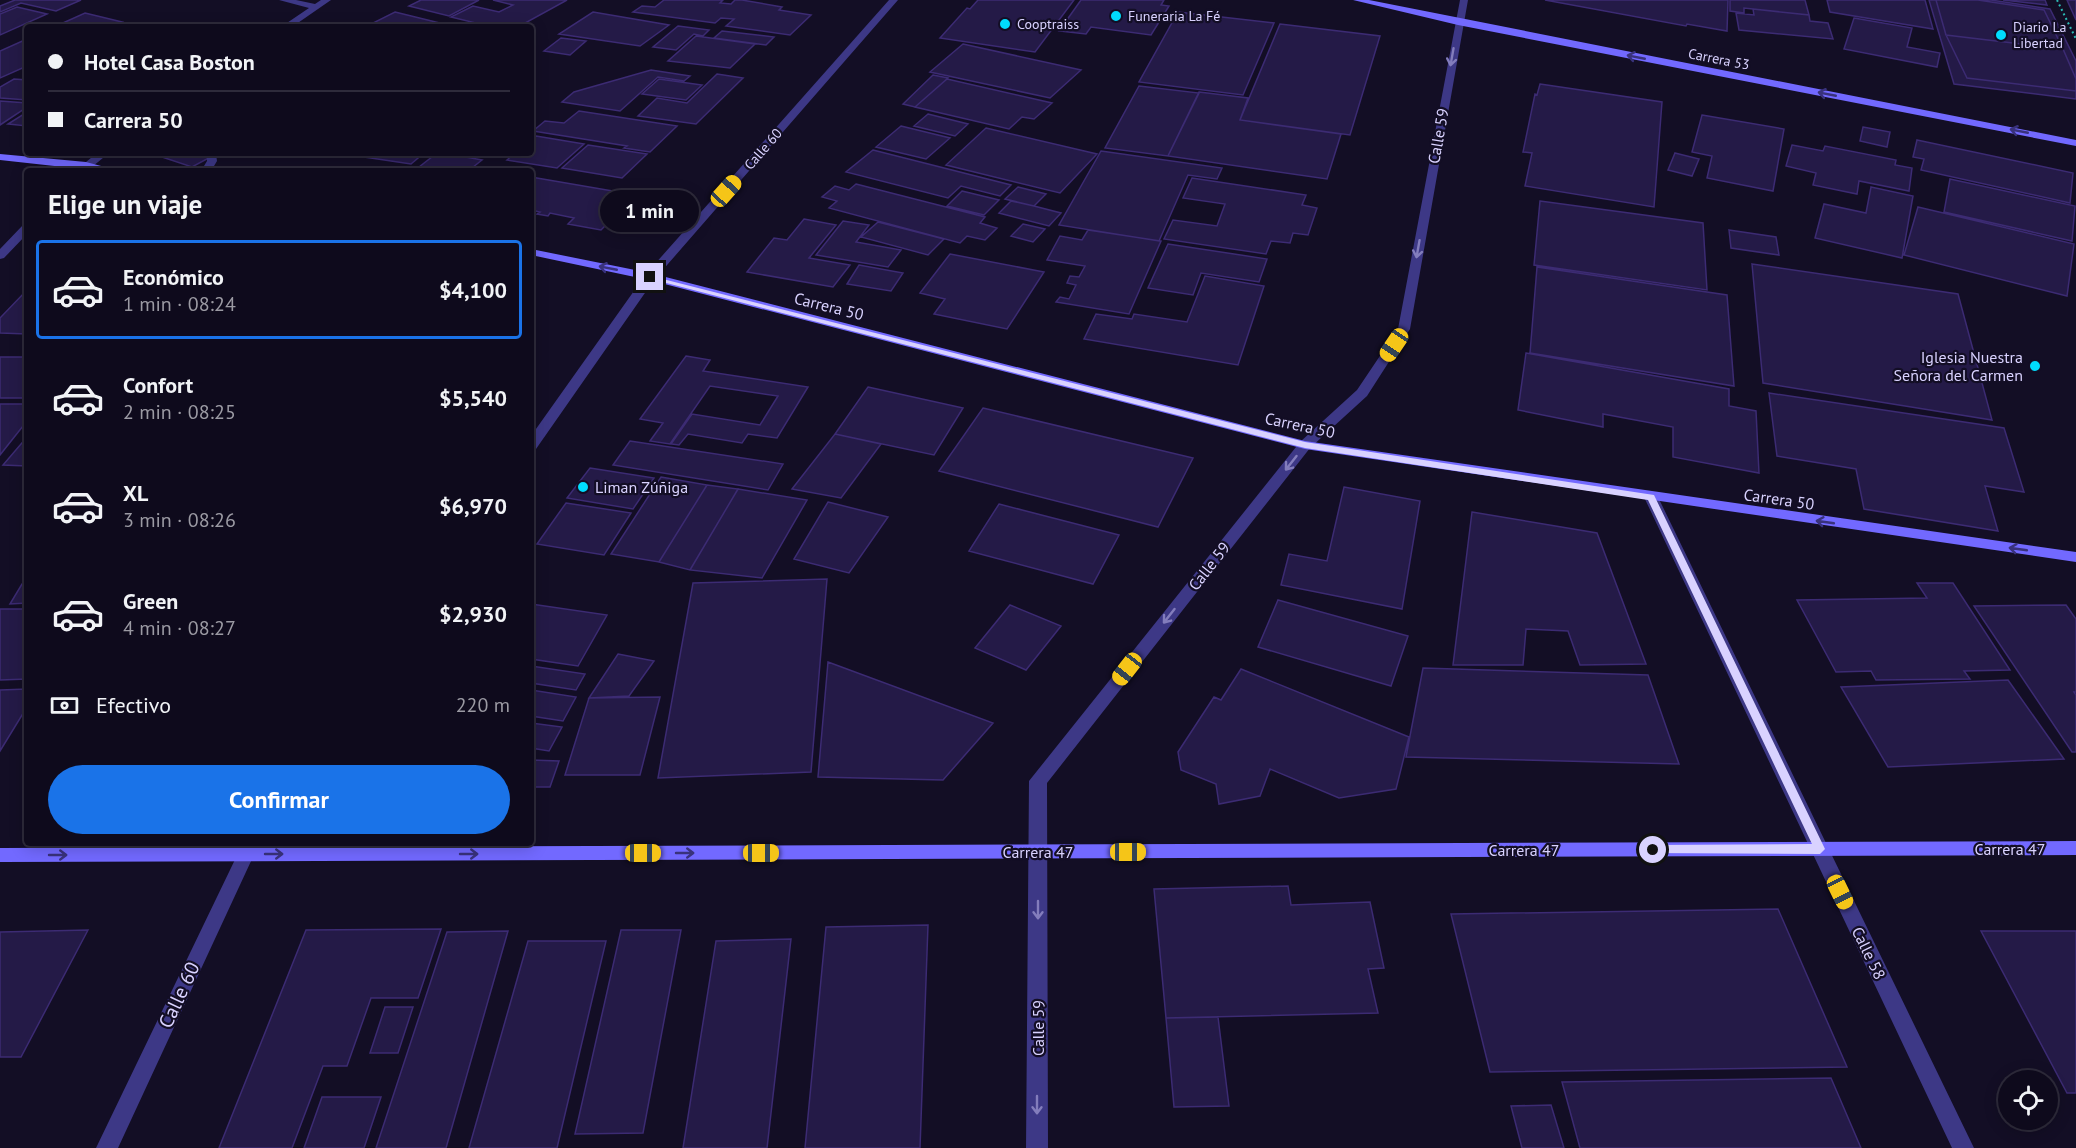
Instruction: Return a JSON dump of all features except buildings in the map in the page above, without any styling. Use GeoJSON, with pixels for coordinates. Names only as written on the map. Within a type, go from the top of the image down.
{"type":"FeatureCollection","features":[{"type":"Feature","properties":{"kind":"street"},"geometry":{"type":"LineString","coordinates":[[283,0],[315,7]]}},
{"type":"Feature","properties":{"kind":"street"},"geometry":{"type":"LineString","coordinates":[[290,24],[327,0]]}},
{"type":"Feature","properties":{"kind":"street","name":"Calle 60"},"geometry":{"type":"LineString","coordinates":[[534,442],[650,277],[894,0]]}},
{"type":"Feature","properties":{"kind":"street","name":"Carrera 53"},"geometry":{"type":"LineString","coordinates":[[1357,0],[1458,22],[2076,142]]}},
{"type":"Feature","properties":{"kind":"street","name":"Calle 59"},"geometry":{"type":"LineString","coordinates":[[1037,1148],[1038,781],[1305,445],[1362,393],[1404,329],[1458,22],[1464,0]]}},
{"type":"Feature","properties":{"kind":"street"},"geometry":{"type":"LineString","coordinates":[[0,157],[83,168],[100,156]]}},
{"type":"Feature","properties":{"kind":"street"},"geometry":{"type":"LineString","coordinates":[[208,168],[212,156]]}},
{"type":"Feature","properties":{"kind":"street"},"geometry":{"type":"LineString","coordinates":[[0,256],[24,230]]}},
{"type":"Feature","properties":{"kind":"street","name":"Carrera 50"},"geometry":{"type":"LineString","coordinates":[[534,253],[650,277],[1305,445],[2076,557]]}},
{"type":"Feature","properties":{"kind":"street","name":"Calle 58"},"geometry":{"type":"LineString","coordinates":[[1651,497],[1963,1148]]}},
{"type":"Feature","properties":{"kind":"street","name":"Carrera 47"},"geometry":{"type":"LineString","coordinates":[[0,855],[249,849],[1038,852],[2076,848]]}},
{"type":"Feature","properties":{"kind":"street","name":"Calle 60"},"geometry":{"type":"LineString","coordinates":[[107,1148],[249,849]]}},
{"type":"Feature","properties":{"kind":"path"},"geometry":{"type":"LineString","coordinates":[[2057,0],[2076,39]]}},
{"type":"Feature","properties":{"kind":"place","name":"Funeraria La Fé"},"geometry":{"type":"Point","coordinates":[1116,16]}},
{"type":"Feature","properties":{"kind":"place","name":"Cooptraiss"},"geometry":{"type":"Point","coordinates":[1005,24]}},
{"type":"Feature","properties":{"kind":"place","name":"Diario La Libertad"},"geometry":{"type":"Point","coordinates":[2001,35]}},
{"type":"Feature","properties":{"kind":"place","name":"Iglesia Nuestra Señora del Carmen"},"geometry":{"type":"Point","coordinates":[2035,366]}},
{"type":"Feature","properties":{"kind":"place","name":"Liman Zúñiga"},"geometry":{"type":"Point","coordinates":[583,487]}},
{"type":"Feature","properties":{"kind":"route"},"geometry":{"type":"LineString","coordinates":[[650,277],[1305,445],[1651,497],[1820,849],[1653,850]]}}]}
